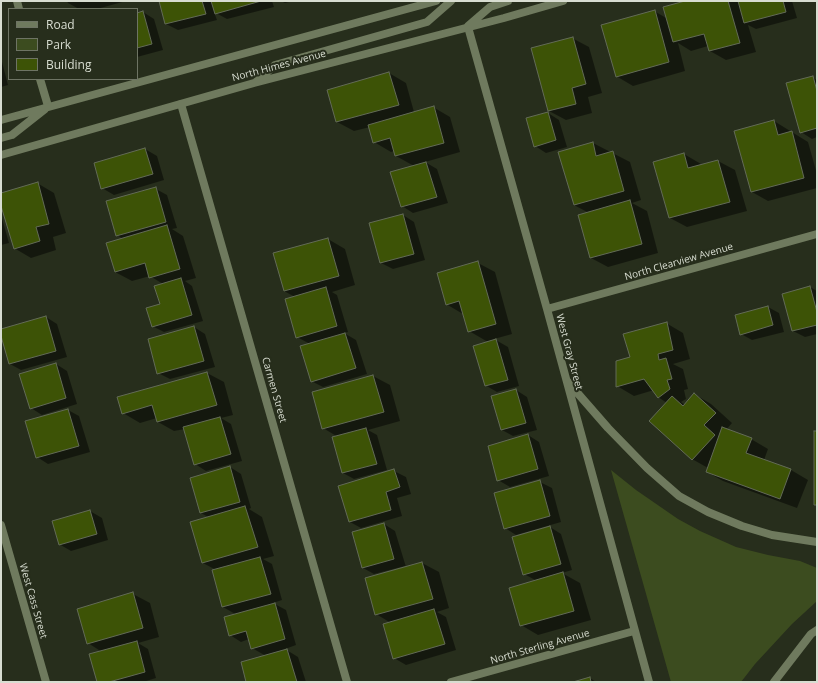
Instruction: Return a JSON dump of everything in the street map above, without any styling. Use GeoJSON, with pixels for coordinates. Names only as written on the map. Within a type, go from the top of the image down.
{"type":"FeatureCollection","features":[{"type":"Feature","properties":{"kind":"street"},"geometry":{"type":"LineString","coordinates":[[1,120],[436,1]]}},
{"type":"Feature","properties":{"kind":"street"},"geometry":{"type":"LineString","coordinates":[[254,83],[274,65],[427,22],[451,1]]}},
{"type":"Feature","properties":{"kind":"street"},"geometry":{"type":"LineString","coordinates":[[468,27],[490,7],[508,1]]}},
{"type":"Feature","properties":{"kind":"street","name":"North Himes Avenue"},"geometry":{"type":"LineString","coordinates":[[1,155],[254,83],[563,1]]}},
{"type":"Feature","properties":{"kind":"street","name":"West Gray Street"},"geometry":{"type":"LineString","coordinates":[[468,27],[649,682]]}},
{"type":"Feature","properties":{"kind":"street"},"geometry":{"type":"LineString","coordinates":[[40,80],[48,106]]}},
{"type":"Feature","properties":{"kind":"street","name":"Carmen Street"},"geometry":{"type":"LineString","coordinates":[[181,104],[347,682]]}},
{"type":"Feature","properties":{"kind":"street"},"geometry":{"type":"LineString","coordinates":[[1,138],[12,135],[48,106]]}},
{"type":"Feature","properties":{"kind":"street","name":"North Clearview Avenue"},"geometry":{"type":"LineString","coordinates":[[547,310],[817,234]]}},
{"type":"Feature","properties":{"kind":"street"},"geometry":{"type":"LineString","coordinates":[[566,380],[608,428],[646,468],[679,496],[708,512],[772,536],[817,542]]}},
{"type":"Feature","properties":{"kind":"street","name":"West Cass Street"},"geometry":{"type":"LineString","coordinates":[[1,525],[46,682]]}},
{"type":"Feature","properties":{"kind":"street"},"geometry":{"type":"LineString","coordinates":[[774,682],[811,634],[817,630]]}},
{"type":"Feature","properties":{"kind":"street","name":"North Sterling Avenue"},"geometry":{"type":"LineString","coordinates":[[452,682],[634,631]]}},
{"type":"Feature","properties":{"kind":"green space"},"geometry":{"type":"Polygon","coordinates":[[[611,470],[636,490],[678,519],[700,531],[736,547],[800,561],[817,568],[817,601],[792,624],[755,664],[741,682],[671,682],[611,470]]]}},
{"type":"Feature","properties":{"kind":"building"},"geometry":{"type":"Polygon","coordinates":[[[159,1],[202,1],[206,14],[165,24],[159,1]]]}},
{"type":"Feature","properties":{"kind":"building"},"geometry":{"type":"Polygon","coordinates":[[[211,1],[261,1],[215,14],[211,1]]]}},
{"type":"Feature","properties":{"kind":"building"},"geometry":{"type":"Polygon","coordinates":[[[685,1],[728,1],[740,43],[709,51],[704,34],[673,42],[663,7],[685,1]]]}},
{"type":"Feature","properties":{"kind":"building"},"geometry":{"type":"Polygon","coordinates":[[[738,1],[783,1],[786,12],[744,23],[738,1]]]}},
{"type":"Feature","properties":{"kind":"building"},"geometry":{"type":"Polygon","coordinates":[[[655,10],[669,62],[616,77],[601,25],[655,10]]]}},
{"type":"Feature","properties":{"kind":"building"},"geometry":{"type":"Polygon","coordinates":[[[143,11],[152,44],[138,48],[138,13],[143,11]]]}},
{"type":"Feature","properties":{"kind":"building"},"geometry":{"type":"Polygon","coordinates":[[[573,37],[586,84],[572,88],[576,104],[548,111],[531,48],[573,37]]]}},
{"type":"Feature","properties":{"kind":"building"},"geometry":{"type":"Polygon","coordinates":[[[389,72],[399,105],[336,122],[327,90],[389,72]]]}},
{"type":"Feature","properties":{"kind":"building"},"geometry":{"type":"Polygon","coordinates":[[[813,76],[817,91],[817,128],[800,133],[786,83],[813,76]]]}},
{"type":"Feature","properties":{"kind":"building"},"geometry":{"type":"Polygon","coordinates":[[[434,106],[444,143],[395,156],[390,138],[373,143],[368,125],[434,106]]]}},
{"type":"Feature","properties":{"kind":"building"},"geometry":{"type":"Polygon","coordinates":[[[548,112],[556,140],[534,147],[526,118],[548,112]]]}},
{"type":"Feature","properties":{"kind":"building"},"geometry":{"type":"Polygon","coordinates":[[[774,120],[778,135],[792,131],[804,178],[751,192],[734,131],[774,120]]]}},
{"type":"Feature","properties":{"kind":"building"},"geometry":{"type":"Polygon","coordinates":[[[593,142],[596,156],[613,151],[624,191],[574,205],[558,152],[593,142]]]}},
{"type":"Feature","properties":{"kind":"building"},"geometry":{"type":"Polygon","coordinates":[[[145,148],[153,174],[101,189],[94,163],[145,148]]]}},
{"type":"Feature","properties":{"kind":"building"},"geometry":{"type":"Polygon","coordinates":[[[684,153],[688,168],[718,160],[730,202],[669,218],[653,162],[684,153]]]}},
{"type":"Feature","properties":{"kind":"building"},"geometry":{"type":"Polygon","coordinates":[[[426,162],[437,197],[401,207],[390,172],[426,162]]]}},
{"type":"Feature","properties":{"kind":"building"},"geometry":{"type":"Polygon","coordinates":[[[38,182],[49,224],[36,227],[40,241],[14,249],[1,206],[1,193],[38,182]]]}},
{"type":"Feature","properties":{"kind":"building"},"geometry":{"type":"Polygon","coordinates":[[[156,187],[166,222],[116,236],[106,201],[156,187]]]}},
{"type":"Feature","properties":{"kind":"building"},"geometry":{"type":"Polygon","coordinates":[[[630,200],[642,244],[590,258],[578,215],[630,200]]]}},
{"type":"Feature","properties":{"kind":"building"},"geometry":{"type":"Polygon","coordinates":[[[403,214],[414,254],[380,263],[369,223],[403,214]]]}},
{"type":"Feature","properties":{"kind":"building"},"geometry":{"type":"Polygon","coordinates":[[[167,225],[180,269],[149,278],[145,263],[115,272],[106,243],[167,225]]]}},
{"type":"Feature","properties":{"kind":"building"},"geometry":{"type":"Polygon","coordinates":[[[328,238],[339,276],[284,291],[273,253],[328,238]]]}},
{"type":"Feature","properties":{"kind":"building"},"geometry":{"type":"Polygon","coordinates":[[[478,261],[496,324],[468,332],[459,301],[446,305],[437,273],[478,261]]]}},
{"type":"Feature","properties":{"kind":"building"},"geometry":{"type":"Polygon","coordinates":[[[181,278],[192,315],[152,327],[146,308],[160,304],[154,286],[181,278]]]}},
{"type":"Feature","properties":{"kind":"building"},"geometry":{"type":"Polygon","coordinates":[[[810,286],[817,312],[817,325],[792,331],[782,294],[810,286]]]}},
{"type":"Feature","properties":{"kind":"building"},"geometry":{"type":"Polygon","coordinates":[[[326,287],[337,326],[296,338],[285,299],[326,287]]]}},
{"type":"Feature","properties":{"kind":"building"},"geometry":{"type":"Polygon","coordinates":[[[768,306],[773,325],[740,335],[735,315],[768,306]]]}},
{"type":"Feature","properties":{"kind":"building"},"geometry":{"type":"Polygon","coordinates":[[[46,316],[56,351],[9,364],[1,336],[1,329],[46,316]]]}},
{"type":"Feature","properties":{"kind":"building"},"geometry":{"type":"Polygon","coordinates":[[[667,322],[673,350],[658,354],[659,360],[666,358],[672,379],[667,380],[670,389],[658,398],[644,379],[616,387],[616,361],[630,357],[623,334],[667,322]]]}},
{"type":"Feature","properties":{"kind":"building"},"geometry":{"type":"Polygon","coordinates":[[[194,326],[204,361],[157,374],[148,339],[194,326]]]}},
{"type":"Feature","properties":{"kind":"building"},"geometry":{"type":"Polygon","coordinates":[[[345,333],[356,368],[311,382],[300,346],[345,333]]]}},
{"type":"Feature","properties":{"kind":"building"},"geometry":{"type":"Polygon","coordinates":[[[496,339],[508,380],[485,386],[473,346],[496,339]]]}},
{"type":"Feature","properties":{"kind":"building"},"geometry":{"type":"Polygon","coordinates":[[[56,363],[66,398],[30,409],[19,374],[56,363]]]}},
{"type":"Feature","properties":{"kind":"building"},"geometry":{"type":"Polygon","coordinates":[[[207,372],[217,405],[157,422],[152,405],[122,414],[117,397],[207,372]]]}},
{"type":"Feature","properties":{"kind":"building"},"geometry":{"type":"Polygon","coordinates":[[[373,375],[384,412],[322,429],[312,392],[373,375]]]}},
{"type":"Feature","properties":{"kind":"building"},"geometry":{"type":"Polygon","coordinates":[[[516,389],[526,423],[501,430],[491,396],[516,389]]]}},
{"type":"Feature","properties":{"kind":"building"},"geometry":{"type":"Polygon","coordinates":[[[694,393],[716,413],[704,425],[715,435],[692,460],[649,421],[672,396],[683,406],[694,393]]]}},
{"type":"Feature","properties":{"kind":"building"},"geometry":{"type":"Polygon","coordinates":[[[68,409],[79,446],[36,458],[25,421],[68,409]]]}},
{"type":"Feature","properties":{"kind":"building"},"geometry":{"type":"Polygon","coordinates":[[[220,417],[231,454],[194,465],[183,427],[220,417]]]}},
{"type":"Feature","properties":{"kind":"building"},"geometry":{"type":"Polygon","coordinates":[[[722,427],[752,438],[746,453],[791,469],[780,499],[706,472],[722,427]]]}},
{"type":"Feature","properties":{"kind":"building"},"geometry":{"type":"Polygon","coordinates":[[[366,428],[377,464],[342,473],[332,437],[366,428]]]}},
{"type":"Feature","properties":{"kind":"building"},"geometry":{"type":"Polygon","coordinates":[[[814,431],[817,431],[817,505],[814,505],[814,431]]]}},
{"type":"Feature","properties":{"kind":"building"},"geometry":{"type":"Polygon","coordinates":[[[528,434],[538,469],[497,481],[488,446],[528,434]]]}},
{"type":"Feature","properties":{"kind":"building"},"geometry":{"type":"Polygon","coordinates":[[[230,466],[240,502],[200,513],[190,478],[230,466]]]}},
{"type":"Feature","properties":{"kind":"building"},"geometry":{"type":"Polygon","coordinates":[[[394,469],[400,487],[386,492],[391,510],[349,522],[338,486],[394,469]]]}},
{"type":"Feature","properties":{"kind":"building"},"geometry":{"type":"Polygon","coordinates":[[[540,480],[550,516],[504,529],[494,493],[540,480]]]}},
{"type":"Feature","properties":{"kind":"building"},"geometry":{"type":"Polygon","coordinates":[[[245,506],[258,547],[202,563],[190,522],[245,506]]]}},
{"type":"Feature","properties":{"kind":"building"},"geometry":{"type":"Polygon","coordinates":[[[90,510],[97,534],[59,545],[52,521],[90,510]]]}},
{"type":"Feature","properties":{"kind":"building"},"geometry":{"type":"Polygon","coordinates":[[[384,523],[394,559],[362,568],[352,532],[384,523]]]}},
{"type":"Feature","properties":{"kind":"building"},"geometry":{"type":"Polygon","coordinates":[[[550,526],[561,564],[523,575],[512,537],[550,526]]]}},
{"type":"Feature","properties":{"kind":"building"},"geometry":{"type":"Polygon","coordinates":[[[260,557],[271,594],[222,607],[212,570],[260,557]]]}},
{"type":"Feature","properties":{"kind":"building"},"geometry":{"type":"Polygon","coordinates":[[[422,562],[433,599],[375,615],[365,578],[422,562]]]}},
{"type":"Feature","properties":{"kind":"building"},"geometry":{"type":"Polygon","coordinates":[[[563,572],[574,611],[520,626],[509,588],[563,572]]]}},
{"type":"Feature","properties":{"kind":"building"},"geometry":{"type":"Polygon","coordinates":[[[133,592],[143,628],[87,644],[77,609],[133,592]]]}},
{"type":"Feature","properties":{"kind":"building"},"geometry":{"type":"Polygon","coordinates":[[[275,603],[285,639],[251,649],[246,631],[229,636],[224,617],[275,603]]]}},
{"type":"Feature","properties":{"kind":"building"},"geometry":{"type":"Polygon","coordinates":[[[434,609],[445,644],[393,659],[383,624],[434,609]]]}},
{"type":"Feature","properties":{"kind":"building"},"geometry":{"type":"Polygon","coordinates":[[[137,641],[145,672],[109,682],[97,682],[89,654],[137,641]]]}},
{"type":"Feature","properties":{"kind":"building"},"geometry":{"type":"Polygon","coordinates":[[[287,649],[297,682],[246,682],[241,662],[287,649]]]}},
{"type":"Feature","properties":{"kind":"building"},"geometry":{"type":"Polygon","coordinates":[[[590,677],[591,682],[573,682],[590,677]]]}}]}
